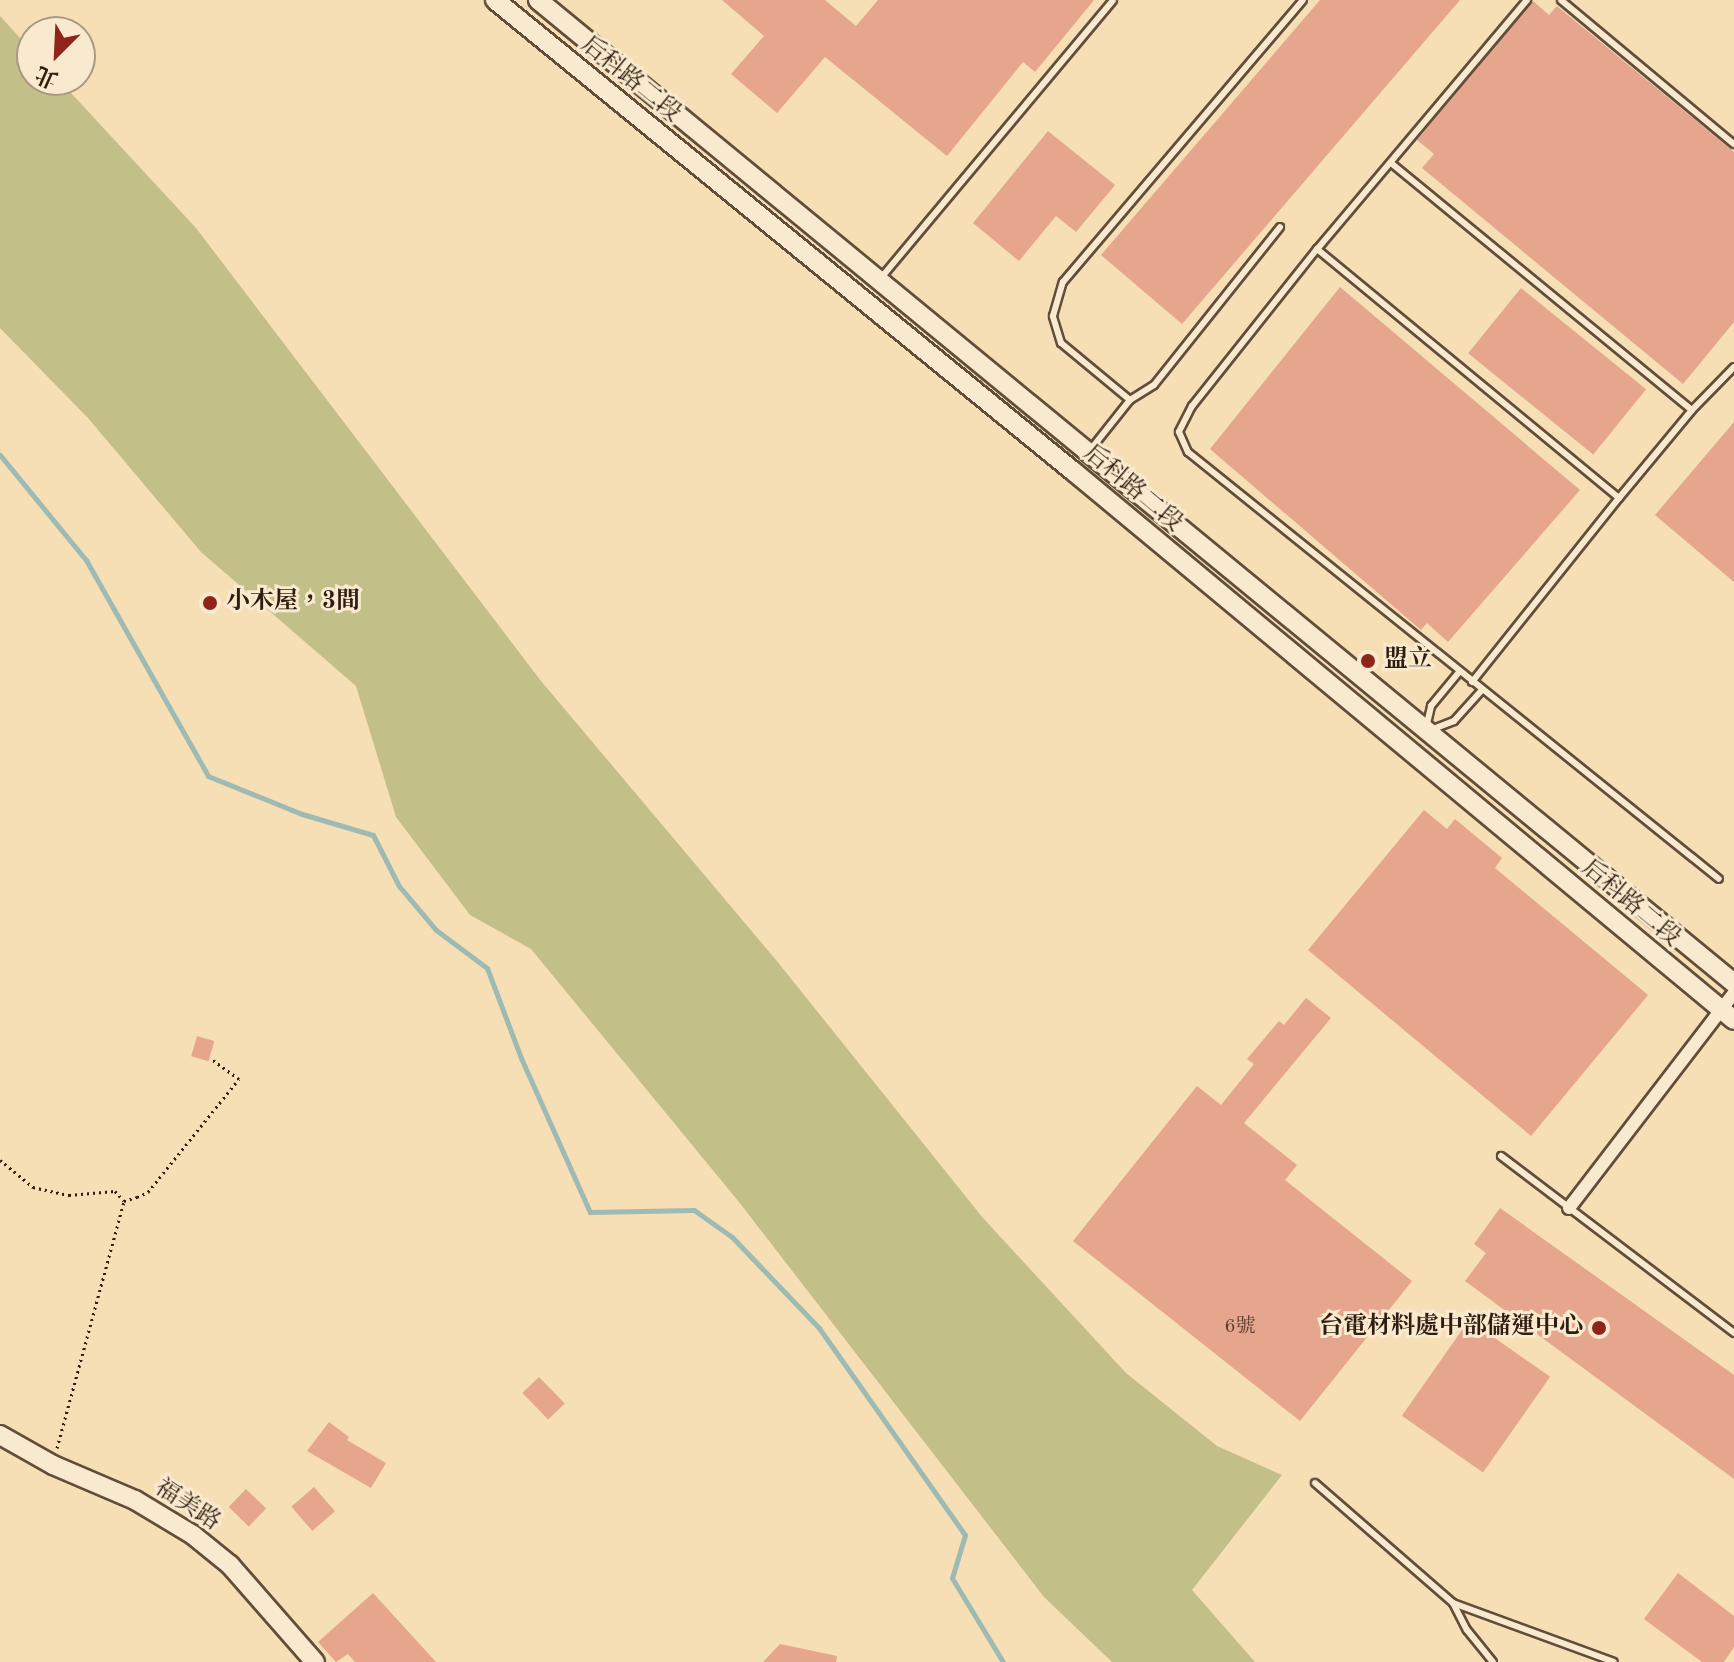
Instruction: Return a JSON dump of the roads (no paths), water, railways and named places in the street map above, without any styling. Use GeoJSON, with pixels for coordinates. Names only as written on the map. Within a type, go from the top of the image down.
{"type":"FeatureCollection","features":[{"type":"Feature","properties":{"kind":"street","name":"后科路二段"},"geometry":{"type":"LineString","coordinates":[[495,0],[1409,750],[1728,1016]]}},
{"type":"Feature","properties":{"kind":"street","name":"后科路二段"},"geometry":{"type":"LineString","coordinates":[[538,0],[1734,983]]}},
{"type":"Feature","properties":{"kind":"street"},"geometry":{"type":"LineString","coordinates":[[863,303],[880,279]]}},
{"type":"Feature","properties":{"kind":"street"},"geometry":{"type":"LineString","coordinates":[[1409,750],[1425,731]]}},
{"type":"Feature","properties":{"kind":"street"},"geometry":{"type":"LineString","coordinates":[[1569,1208],[1728,1016],[1734,993]]}},
{"type":"Feature","properties":{"kind":"street","name":"福美路"},"geometry":{"type":"LineString","coordinates":[[0,1435],[53,1465],[135,1500],[193,1535],[230,1565],[315,1662]]}},
{"type":"Feature","properties":{"kind":"lane"},"geometry":{"type":"LineString","coordinates":[[880,279],[1113,0]]}},
{"type":"Feature","properties":{"kind":"lane"},"geometry":{"type":"LineString","coordinates":[[1130,400],[1061,343],[1053,316],[1063,282],[1303,0]]}},
{"type":"Feature","properties":{"kind":"lane"},"geometry":{"type":"LineString","coordinates":[[1527,0],[1317,249],[1192,406],[1179,432],[1188,452],[1719,879]]}},
{"type":"Feature","properties":{"kind":"lane"},"geometry":{"type":"LineString","coordinates":[[1561,0],[1734,144]]}},
{"type":"Feature","properties":{"kind":"lane"},"geometry":{"type":"LineString","coordinates":[[1391,163],[1692,410]]}},
{"type":"Feature","properties":{"kind":"lane"},"geometry":{"type":"LineString","coordinates":[[1089,452],[1130,400],[1154,385],[1280,227]]}},
{"type":"Feature","properties":{"kind":"lane"},"geometry":{"type":"LineString","coordinates":[[1317,249],[1619,498]]}},
{"type":"Feature","properties":{"kind":"lane"},"geometry":{"type":"LineString","coordinates":[[1472,682],[1692,410],[1734,367]]}},
{"type":"Feature","properties":{"kind":"lane"},"geometry":{"type":"LineString","coordinates":[[1727,376],[1734,382]]}},
{"type":"Feature","properties":{"kind":"lane"},"geometry":{"type":"LineString","coordinates":[[1425,731],[1431,706],[1460,671]]}},
{"type":"Feature","properties":{"kind":"lane"},"geometry":{"type":"LineString","coordinates":[[1425,731],[1454,721],[1482,690]]}},
{"type":"Feature","properties":{"kind":"lane"},"geometry":{"type":"LineString","coordinates":[[1501,1156],[1734,1333]]}},
{"type":"Feature","properties":{"kind":"lane"},"geometry":{"type":"LineString","coordinates":[[1315,1483],[1453,1603],[1614,1662]]}},
{"type":"Feature","properties":{"kind":"lane"},"geometry":{"type":"LineString","coordinates":[[1453,1603],[1467,1630],[1493,1662]]}},
{"type":"Feature","properties":{"kind":"waterway"},"geometry":{"type":"LineString","coordinates":[[0,455],[86,560],[208,776],[302,814],[373,835],[399,886],[436,930],[487,968],[521,1058],[590,1212],[694,1210],[732,1237],[819,1328],[965,1535],[952,1578],[1003,1662]]}},
{"type":"Feature","properties":{"kind":"place","name":"小木屋，3間"},"geometry":{"type":"Point","coordinates":[210,603]}},
{"type":"Feature","properties":{"kind":"place","name":"盟立"},"geometry":{"type":"Point","coordinates":[1368,661]}},
{"type":"Feature","properties":{"kind":"place","name":"台電材料處中部儲運中心"},"geometry":{"type":"Point","coordinates":[1599,1328]}}]}
